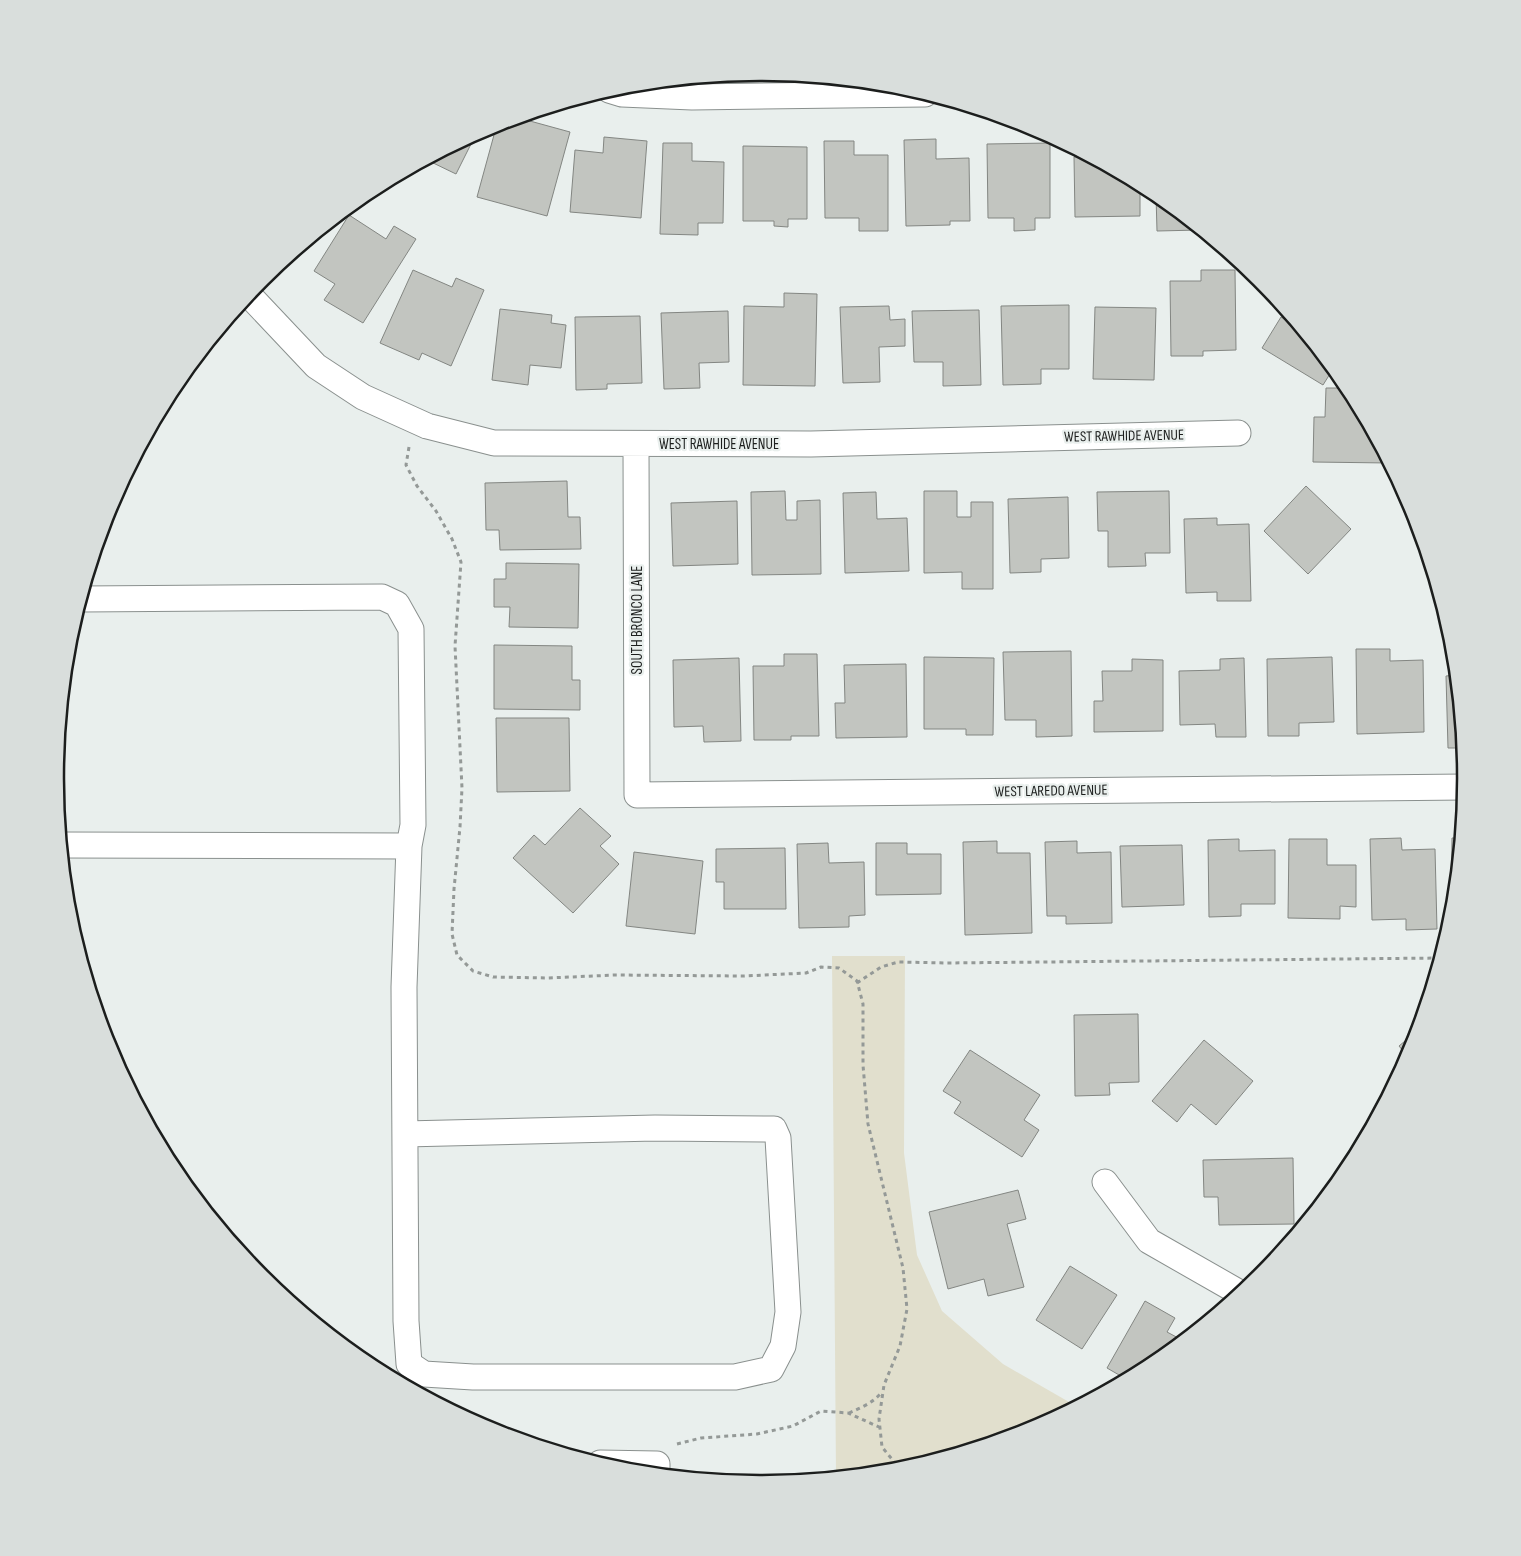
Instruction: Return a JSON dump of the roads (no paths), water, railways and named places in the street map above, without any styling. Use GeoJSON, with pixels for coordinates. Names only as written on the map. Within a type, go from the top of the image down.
{"type":"FeatureCollection","features":[{"type":"Feature","properties":{"kind":"street"},"geometry":{"type":"LineString","coordinates":[[629,94],[692,97],[893,94]]}},
{"type":"Feature","properties":{"kind":"street","name":"WEST RAWHIDE AVENUE"},"geometry":{"type":"LineString","coordinates":[[254,300],[316,366],[363,397],[427,426],[494,443],[636,445],[811,444],[1238,433]]}},
{"type":"Feature","properties":{"kind":"street","name":"SOUTH BRONCO LANE"},"geometry":{"type":"LineString","coordinates":[[636,445],[637,795]]}},
{"type":"Feature","properties":{"kind":"street"},"geometry":{"type":"LineString","coordinates":[[87,599],[382,597],[397,604],[411,629],[413,825],[408,846],[404,987],[406,1321],[408,1364],[424,1374],[473,1377],[736,1377],[771,1369],[783,1346],[788,1312],[778,1138],[774,1129],[655,1128],[405,1134]]}},
{"type":"Feature","properties":{"kind":"street","name":"WEST LAREDO AVENUE"},"geometry":{"type":"LineString","coordinates":[[637,795],[1457,787]]}},
{"type":"Feature","properties":{"kind":"street"},"geometry":{"type":"LineString","coordinates":[[67,845],[408,846]]}},
{"type":"Feature","properties":{"kind":"street"},"geometry":{"type":"LineString","coordinates":[[1105,1182],[1149,1242],[1233,1289]]}}]}
